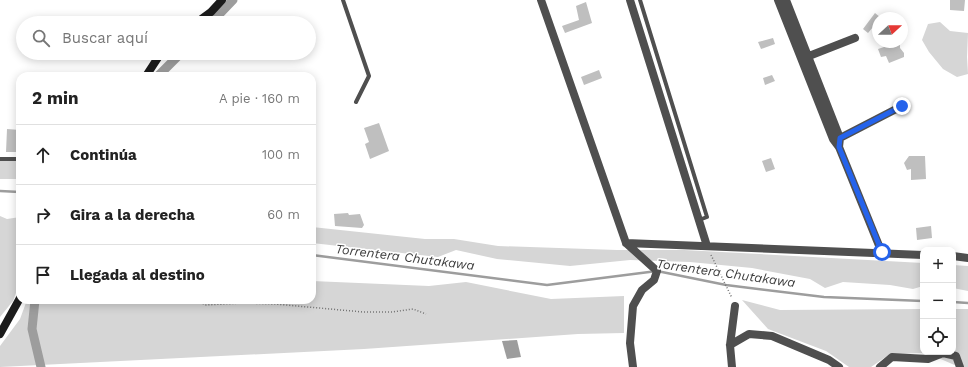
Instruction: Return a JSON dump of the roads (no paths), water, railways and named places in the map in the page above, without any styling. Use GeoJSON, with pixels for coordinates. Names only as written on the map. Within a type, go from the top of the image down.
{"type":"FeatureCollection","features":[{"type":"Feature","properties":{"kind":"street"},"geometry":{"type":"LineString","coordinates":[[206,16],[222,0]]}},
{"type":"Feature","properties":{"kind":"street"},"geometry":{"type":"LineString","coordinates":[[541,0],[626,243],[657,271],[654,280],[642,290],[633,306],[630,343],[632,367]]}},
{"type":"Feature","properties":{"kind":"street"},"geometry":{"type":"LineString","coordinates":[[630,0],[707,246]]}},
{"type":"Feature","properties":{"kind":"street"},"geometry":{"type":"LineString","coordinates":[[778,0],[833,139],[839,147],[882,252]]}},
{"type":"Feature","properties":{"kind":"street"},"geometry":{"type":"LineString","coordinates":[[786,0],[840,138],[839,147]]}},
{"type":"Feature","properties":{"kind":"street"},"geometry":{"type":"LineString","coordinates":[[809,56],[855,38]]}},
{"type":"Feature","properties":{"kind":"street"},"geometry":{"type":"LineString","coordinates":[[149,72],[156,60]]}},
{"type":"Feature","properties":{"kind":"street"},"geometry":{"type":"LineString","coordinates":[[840,138],[902,106]]}},
{"type":"Feature","properties":{"kind":"street"},"geometry":{"type":"LineString","coordinates":[[626,243],[882,252],[920,255]]}},
{"type":"Feature","properties":{"kind":"street"},"geometry":{"type":"LineString","coordinates":[[956,256],[968,258]]}},
{"type":"Feature","properties":{"kind":"street"},"geometry":{"type":"LineString","coordinates":[[0,334],[17,304]]}},
{"type":"Feature","properties":{"kind":"street"},"geometry":{"type":"LineString","coordinates":[[732,367],[730,345],[735,306]]}},
{"type":"Feature","properties":{"kind":"street"},"geometry":{"type":"LineString","coordinates":[[730,345],[749,334],[772,336],[829,360],[839,367]]}},
{"type":"Feature","properties":{"kind":"street"},"geometry":{"type":"LineString","coordinates":[[880,367],[892,357],[928,359],[943,352],[956,356],[960,367]]}},
{"type":"Feature","properties":{"kind":"lane"},"geometry":{"type":"LineString","coordinates":[[343,0],[369,76],[356,102]]}},
{"type":"Feature","properties":{"kind":"lane"},"geometry":{"type":"LineString","coordinates":[[640,0],[707,217],[699,220]]}},
{"type":"Feature","properties":{"kind":"lane"},"geometry":{"type":"LineString","coordinates":[[0,159],[16,159]]}},
{"type":"Feature","properties":{"kind":"waterway"},"geometry":{"type":"LineString","coordinates":[[218,16],[233,0]]}},
{"type":"Feature","properties":{"kind":"waterway"},"geometry":{"type":"LineString","coordinates":[[162,72],[174,60]]}},
{"type":"Feature","properties":{"kind":"waterway","name":"Torrentera Chutakawa"},"geometry":{"type":"LineString","coordinates":[[0,191],[16,192]]}},
{"type":"Feature","properties":{"kind":"waterway","name":"Torrentera Chutakawa"},"geometry":{"type":"LineString","coordinates":[[316,256],[547,285],[657,271],[726,285],[824,297],[920,301]]}},
{"type":"Feature","properties":{"kind":"waterway","name":"Torrentera Chutakawa"},"geometry":{"type":"LineString","coordinates":[[956,302],[968,303]]}},
{"type":"Feature","properties":{"kind":"waterway"},"geometry":{"type":"LineString","coordinates":[[35,304],[32,329],[41,367]]}}]}
